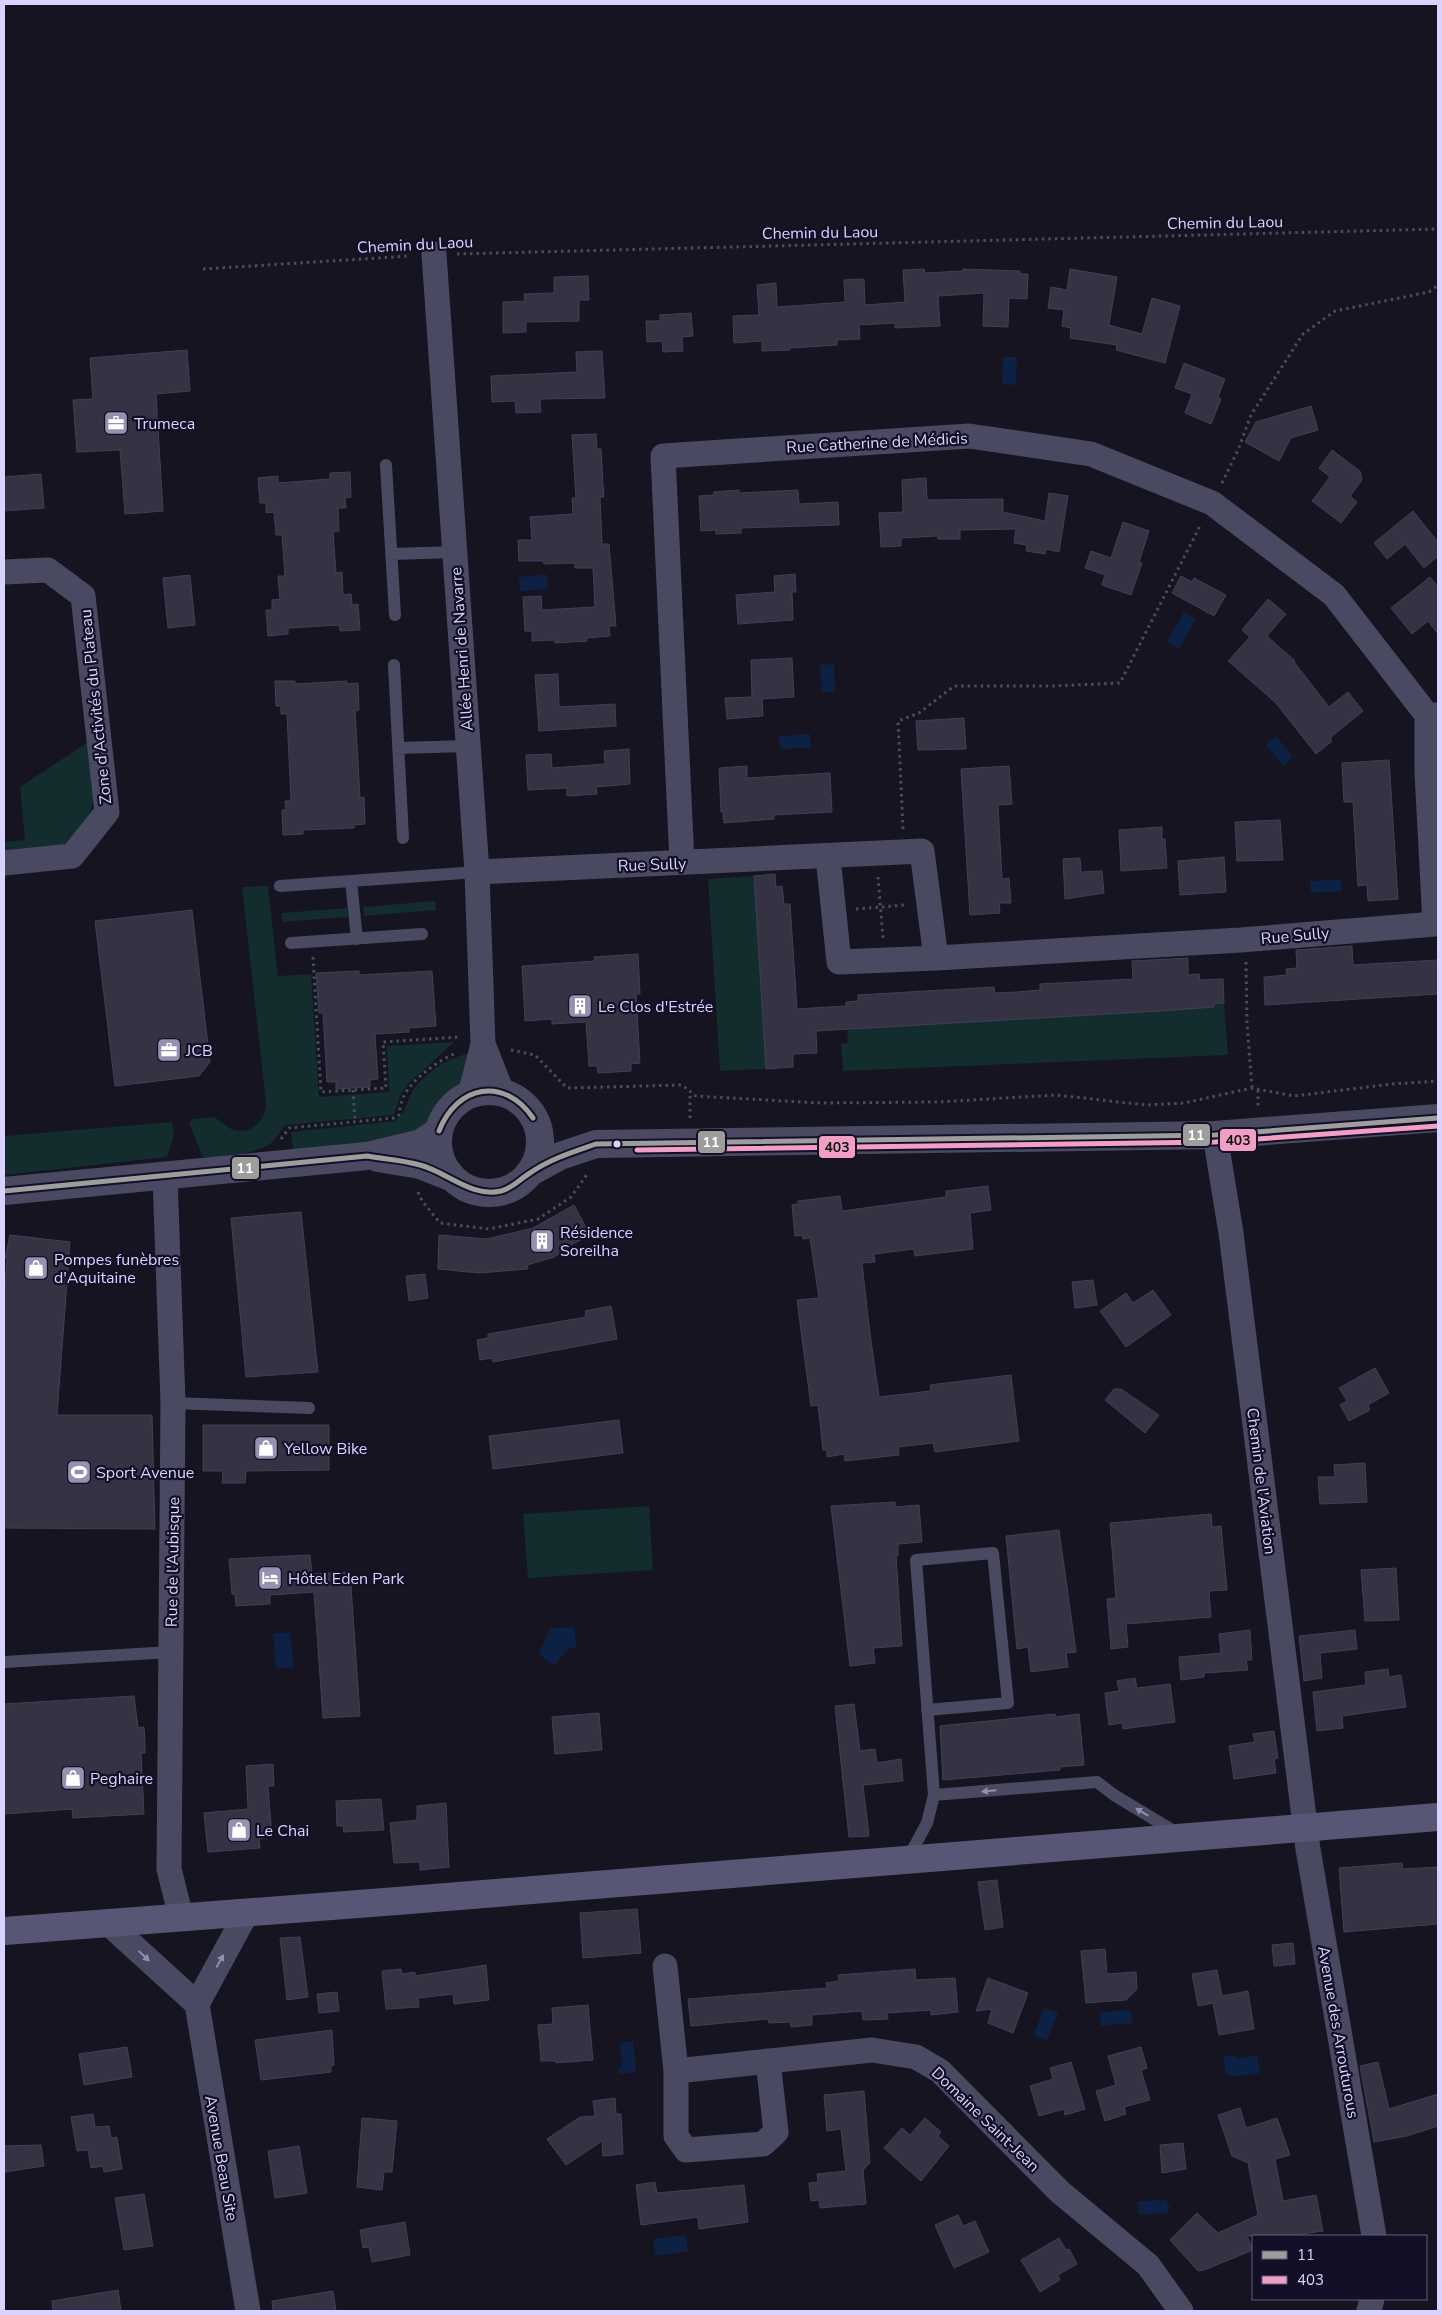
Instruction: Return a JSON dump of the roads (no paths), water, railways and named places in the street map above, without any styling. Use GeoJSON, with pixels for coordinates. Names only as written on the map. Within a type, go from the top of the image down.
{"type":"FeatureCollection","features":[{"type":"Feature","properties":{"kind":"main road"},"geometry":{"type":"LineString","coordinates":[[4,1931],[1438,1817]]}},
{"type":"Feature","properties":{"kind":"street","name":"Allée Henri de Navarre"},"geometry":{"type":"LineString","coordinates":[[434,254],[477,872],[483,1040],[470,1095]]}},
{"type":"Feature","properties":{"kind":"street","name":"Rue Catherine de Médicis"},"geometry":{"type":"LineString","coordinates":[[682,862],[663,456],[969,436],[1091,454],[1212,503],[1334,595],[1433,715]]}},
{"type":"Feature","properties":{"kind":"street","name":"Zone d'Activités du Plateau"},"geometry":{"type":"LineString","coordinates":[[4,572],[48,570],[83,596],[106,812],[72,856],[4,863]]}},
{"type":"Feature","properties":{"kind":"street","name":"Rue Sully"},"geometry":{"type":"LineString","coordinates":[[828,857],[839,962],[885,961],[1240,940],[1437,924],[1427,772],[1433,715]]}},
{"type":"Feature","properties":{"kind":"street","name":"Rue Sully"},"geometry":{"type":"LineString","coordinates":[[477,872],[828,857],[922,851],[936,958]]}},
{"type":"Feature","properties":{"kind":"street","name":"Allée Henri de Navarre"},"geometry":{"type":"LineString","coordinates":[[483,1040],[502,1092]]}},
{"type":"Feature","properties":{"kind":"street"},"geometry":{"type":"LineString","coordinates":[[453,1178],[443,1164],[437,1146],[439,1131],[445,1116],[455,1103],[470,1095],[486,1091],[502,1092],[517,1099],[529,1110],[537,1125],[540,1141],[537,1158],[529,1173]]}},
{"type":"Feature","properties":{"kind":"street"},"geometry":{"type":"LineString","coordinates":[[533,1118],[561,1134],[596,1144],[1215,1135],[1438,1118]]}},
{"type":"Feature","properties":{"kind":"street"},"geometry":{"type":"LineString","coordinates":[[4,1191],[367,1156],[421,1143],[439,1131]]}},
{"type":"Feature","properties":{"kind":"street","name":"Chemin de l'Aviation"},"geometry":{"type":"LineString","coordinates":[[1215,1135],[1231,1233],[1305,1827]]}},
{"type":"Feature","properties":{"kind":"street"},"geometry":{"type":"LineString","coordinates":[[367,1156],[420,1165],[453,1178],[467,1188],[483,1192],[494,1192],[516,1184],[529,1173],[560,1156],[596,1144]]}},
{"type":"Feature","properties":{"kind":"street","name":"Rue de l'Aubisque"},"geometry":{"type":"LineString","coordinates":[[164,1176],[173,1404],[169,1869],[181,1917]]}},
{"type":"Feature","properties":{"kind":"street","name":"Avenue des Arrouturous"},"geometry":{"type":"LineString","coordinates":[[1305,1827],[1374,2235]]}},
{"type":"Feature","properties":{"kind":"street"},"geometry":{"type":"LineString","coordinates":[[108,1923],[196,2004],[247,1912]]}},
{"type":"Feature","properties":{"kind":"street"},"geometry":{"type":"LineString","coordinates":[[664,1966],[676,2070],[676,2136],[686,2150],[764,2144],[776,2132],[768,2061]]}},
{"type":"Feature","properties":{"kind":"street","name":"Avenue Beau Site"},"geometry":{"type":"LineString","coordinates":[[196,2004],[248,2311]]}},
{"type":"Feature","properties":{"kind":"street","name":"Domaine Saint-Jean"},"geometry":{"type":"LineString","coordinates":[[676,2070],[872,2050],[916,2057],[940,2071],[1060,2192],[1148,2265],[1181,2311]]}},
{"type":"Feature","properties":{"kind":"lane"},"geometry":{"type":"LineString","coordinates":[[386,465],[396,615]]}},
{"type":"Feature","properties":{"kind":"lane"},"geometry":{"type":"LineString","coordinates":[[392,554],[454,552]]}},
{"type":"Feature","properties":{"kind":"lane"},"geometry":{"type":"LineString","coordinates":[[394,665],[403,838]]}},
{"type":"Feature","properties":{"kind":"lane"},"geometry":{"type":"LineString","coordinates":[[398,748],[468,746]]}},
{"type":"Feature","properties":{"kind":"lane"},"geometry":{"type":"LineString","coordinates":[[280,886],[477,872]]}},
{"type":"Feature","properties":{"kind":"lane"},"geometry":{"type":"LineString","coordinates":[[351,881],[357,939]]}},
{"type":"Feature","properties":{"kind":"lane"},"geometry":{"type":"LineString","coordinates":[[291,943],[422,934]]}},
{"type":"Feature","properties":{"kind":"lane"},"geometry":{"type":"LineString","coordinates":[[173,1404],[309,1408]]}},
{"type":"Feature","properties":{"kind":"lane"},"geometry":{"type":"LineString","coordinates":[[907,1860],[927,1823],[934,1795],[927,1710],[916,1560],[992,1553],[1008,1703],[927,1710]]}},
{"type":"Feature","properties":{"kind":"lane"},"geometry":{"type":"LineString","coordinates":[[4,1662],[171,1652]]}},
{"type":"Feature","properties":{"kind":"lane"},"geometry":{"type":"LineString","coordinates":[[934,1795],[1097,1782],[1114,1795],[1184,1837]]}},
{"type":"Feature","properties":{"kind":"water"},"geometry":{"type":"Polygon","coordinates":[[[1003,357],[1017,357],[1016,385],[1002,384],[1003,357]]]}},
{"type":"Feature","properties":{"kind":"water"},"geometry":{"type":"Polygon","coordinates":[[[546,574],[548,589],[520,591],[519,577],[546,574]]]}},
{"type":"Feature","properties":{"kind":"water"},"geometry":{"type":"Polygon","coordinates":[[[1184,612],[1196,619],[1179,649],[1167,642],[1184,612]]]}},
{"type":"Feature","properties":{"kind":"water"},"geometry":{"type":"Polygon","coordinates":[[[834,664],[835,692],[822,693],[820,665],[834,664]]]}},
{"type":"Feature","properties":{"kind":"water"},"geometry":{"type":"Polygon","coordinates":[[[810,734],[811,748],[780,749],[779,736],[810,734]]]}},
{"type":"Feature","properties":{"kind":"water"},"geometry":{"type":"Polygon","coordinates":[[[1276,736],[1293,757],[1283,766],[1266,744],[1276,736]]]}},
{"type":"Feature","properties":{"kind":"water"},"geometry":{"type":"Polygon","coordinates":[[[1341,879],[1342,891],[1311,893],[1310,881],[1341,879]]]}},
{"type":"Feature","properties":{"kind":"water"},"geometry":{"type":"Polygon","coordinates":[[[573,1627],[577,1647],[568,1649],[554,1666],[539,1654],[550,1628],[573,1627]]]}},
{"type":"Feature","properties":{"kind":"water"},"geometry":{"type":"Polygon","coordinates":[[[290,1632],[294,1667],[276,1669],[273,1634],[290,1632]]]}},
{"type":"Feature","properties":{"kind":"water"},"geometry":{"type":"Polygon","coordinates":[[[1044,2008],[1058,2013],[1047,2040],[1034,2035],[1044,2008]]]}},
{"type":"Feature","properties":{"kind":"water"},"geometry":{"type":"Polygon","coordinates":[[[1131,2010],[1132,2023],[1101,2026],[1100,2012],[1131,2010]]]}},
{"type":"Feature","properties":{"kind":"water"},"geometry":{"type":"Polygon","coordinates":[[[633,2041],[636,2072],[619,2074],[618,2068],[622,2067],[620,2043],[633,2041]]]}},
{"type":"Feature","properties":{"kind":"water"},"geometry":{"type":"Polygon","coordinates":[[[1234,2055],[1236,2059],[1257,2055],[1260,2073],[1233,2077],[1226,2073],[1223,2056],[1234,2055]]]}},
{"type":"Feature","properties":{"kind":"water"},"geometry":{"type":"Polygon","coordinates":[[[1166,2200],[1170,2208],[1166,2213],[1139,2215],[1138,2201],[1166,2200]]]}},
{"type":"Feature","properties":{"kind":"water"},"geometry":{"type":"Polygon","coordinates":[[[686,2235],[688,2251],[656,2256],[653,2239],[686,2235]]]}},
{"type":"Feature","properties":{"kind":"place","name":"Trumeca"},"geometry":{"type":"Point","coordinates":[116,423]}},
{"type":"Feature","properties":{"kind":"place","name":"Le Clos d'Estrée"},"geometry":{"type":"Point","coordinates":[580,1006]}},
{"type":"Feature","properties":{"kind":"place","name":"JCB"},"geometry":{"type":"Point","coordinates":[169,1050]}},
{"type":"Feature","properties":{"kind":"place","name":"Résidence Soreilha"},"geometry":{"type":"Point","coordinates":[542,1241]}},
{"type":"Feature","properties":{"kind":"place","name":"Pompes funèbres d'Aquitaine"},"geometry":{"type":"Point","coordinates":[36,1268]}},
{"type":"Feature","properties":{"kind":"place","name":"Yellow Bike"},"geometry":{"type":"Point","coordinates":[266,1448]}},
{"type":"Feature","properties":{"kind":"place","name":"Sport Avenue"},"geometry":{"type":"Point","coordinates":[79,1472]}},
{"type":"Feature","properties":{"kind":"place","name":"Hôtel Eden Park"},"geometry":{"type":"Point","coordinates":[270,1578]}},
{"type":"Feature","properties":{"kind":"place","name":"Peghaire"},"geometry":{"type":"Point","coordinates":[73,1778]}},
{"type":"Feature","properties":{"kind":"place","name":"Le Chai"},"geometry":{"type":"Point","coordinates":[239,1830]}}]}
